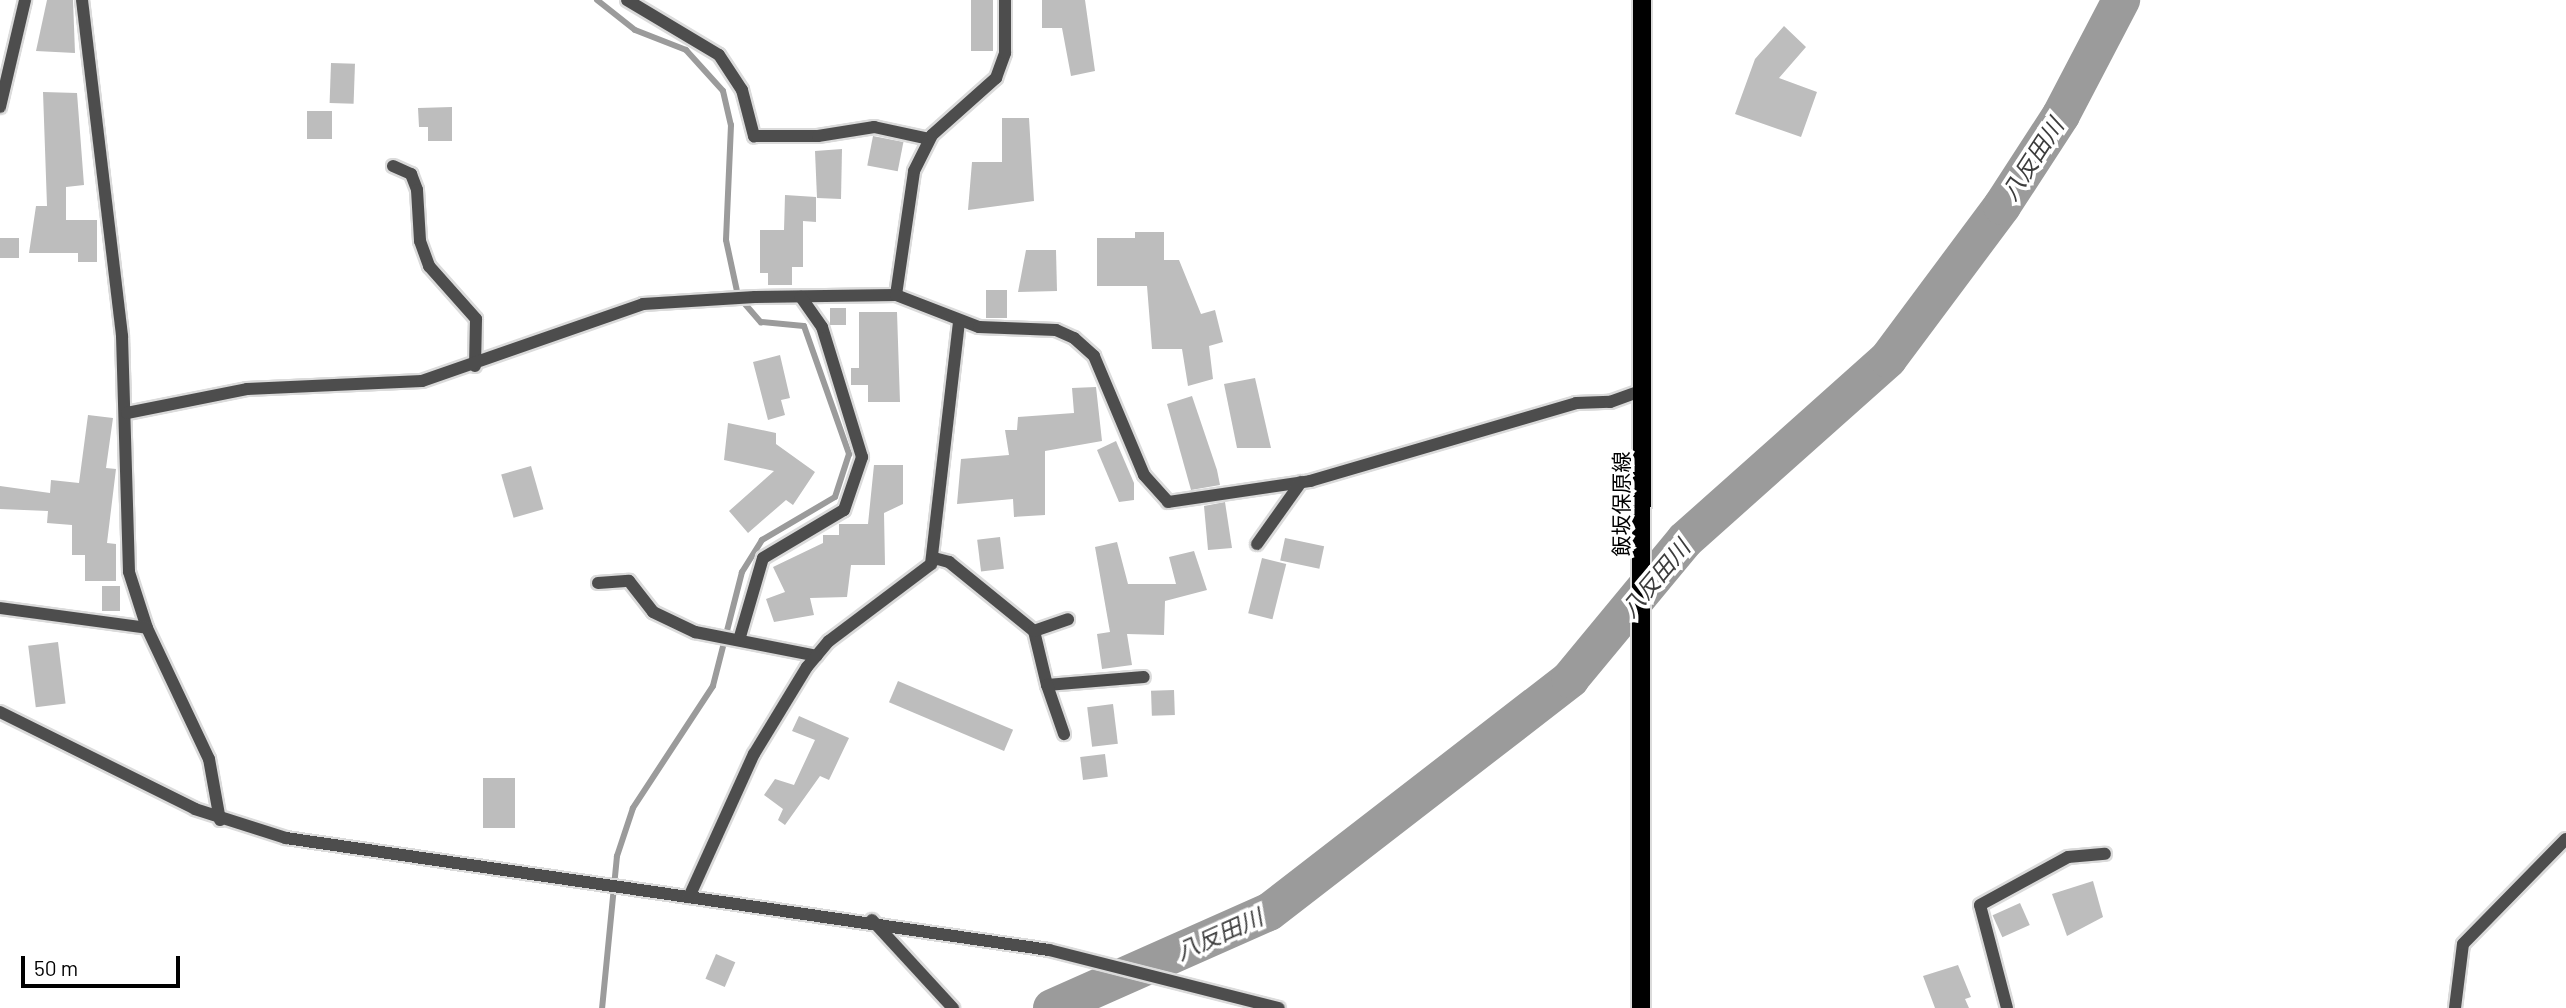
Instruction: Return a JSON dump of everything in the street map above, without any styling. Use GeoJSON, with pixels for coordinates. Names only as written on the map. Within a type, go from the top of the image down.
{"type":"FeatureCollection","features":[{"type":"Feature","properties":{"kind":"main road","name":"飯坂保原線"},"geometry":{"type":"LineString","coordinates":[[1641,1008],[1645,655],[1642,0]]}},
{"type":"Feature","properties":{"kind":"street"},"geometry":{"type":"LineString","coordinates":[[0,107],[25,0]]}},
{"type":"Feature","properties":{"kind":"street"},"geometry":{"type":"LineString","coordinates":[[82,0],[127,413],[129,572],[147,628],[209,760],[220,820]]}},
{"type":"Feature","properties":{"kind":"street"},"geometry":{"type":"LineString","coordinates":[[628,0],[719,55],[742,90],[754,136],[818,136],[874,127],[929,139]]}},
{"type":"Feature","properties":{"kind":"street"},"geometry":{"type":"LineString","coordinates":[[896,295],[909,195],[929,139],[996,78],[1005,53],[1005,0]]}},
{"type":"Feature","properties":{"kind":"street"},"geometry":{"type":"LineString","coordinates":[[393,166],[411,174],[417,190],[420,241],[429,267],[476,319],[475,366]]}},
{"type":"Feature","properties":{"kind":"street"},"geometry":{"type":"LineString","coordinates":[[127,413],[247,389],[392,386],[475,366],[643,304],[755,297],[896,295],[959,321],[1056,331],[1085,347],[1160,499],[1200,501],[1301,482],[1449,445],[1576,403],[1610,402],[1643,390]]}},
{"type":"Feature","properties":{"kind":"street"},"geometry":{"type":"LineString","coordinates":[[735,640],[763,558],[844,510],[859,474],[859,436],[822,327],[801,297]]}},
{"type":"Feature","properties":{"kind":"street"},"geometry":{"type":"LineString","coordinates":[[689,897],[754,754],[817,656],[913,583],[933,558],[959,321]]}},
{"type":"Feature","properties":{"kind":"street"},"geometry":{"type":"LineString","coordinates":[[1257,544],[1301,482]]}},
{"type":"Feature","properties":{"kind":"street"},"geometry":{"type":"LineString","coordinates":[[933,558],[949,562],[1034,631],[1047,685],[1064,734]]}},
{"type":"Feature","properties":{"kind":"street"},"geometry":{"type":"LineString","coordinates":[[598,583],[629,581],[653,612],[716,636],[817,656]]}},
{"type":"Feature","properties":{"kind":"street"},"geometry":{"type":"LineString","coordinates":[[0,608],[147,628]]}},
{"type":"Feature","properties":{"kind":"street"},"geometry":{"type":"LineString","coordinates":[[1034,631],[1068,619]]}},
{"type":"Feature","properties":{"kind":"street"},"geometry":{"type":"LineString","coordinates":[[1047,685],[1144,677]]}},
{"type":"Feature","properties":{"kind":"street"},"geometry":{"type":"LineString","coordinates":[[0,712],[220,820],[286,838],[689,897],[872,920],[1048,950],[1279,1008]]}},
{"type":"Feature","properties":{"kind":"street"},"geometry":{"type":"LineString","coordinates":[[2455,1008],[2463,944],[2566,839]]}},
{"type":"Feature","properties":{"kind":"street"},"geometry":{"type":"LineString","coordinates":[[2007,1008],[1980,905],[2068,857],[2105,853]]}},
{"type":"Feature","properties":{"kind":"street"},"geometry":{"type":"LineString","coordinates":[[872,920],[934,991],[953,1008]]}},
{"type":"Feature","properties":{"kind":"building"},"geometry":{"type":"Polygon","coordinates":[[[47,0],[73,0],[75,53],[36,51],[47,0]]]}},
{"type":"Feature","properties":{"kind":"building"},"geometry":{"type":"Polygon","coordinates":[[[971,0],[993,0],[993,51],[971,51],[971,0]]]}},
{"type":"Feature","properties":{"kind":"building"},"geometry":{"type":"Polygon","coordinates":[[[1042,0],[1085,0],[1095,71],[1071,76],[1062,28],[1042,28],[1042,0]]]}},
{"type":"Feature","properties":{"kind":"building"},"geometry":{"type":"Polygon","coordinates":[[[1784,26],[1806,47],[1779,78],[1817,92],[1801,137],[1735,114],[1755,59],[1784,26]]]}},
{"type":"Feature","properties":{"kind":"building"},"geometry":{"type":"Polygon","coordinates":[[[331,63],[355,64],[354,104],[330,103],[331,63]]]}},
{"type":"Feature","properties":{"kind":"building"},"geometry":{"type":"Polygon","coordinates":[[[43,92],[77,93],[84,185],[66,187],[66,220],[97,220],[97,262],[78,262],[78,253],[29,253],[36,206],[47,206],[43,92]]]}},
{"type":"Feature","properties":{"kind":"building"},"geometry":{"type":"Polygon","coordinates":[[[452,107],[452,141],[428,141],[428,127],[419,127],[418,108],[452,107]]]}},
{"type":"Feature","properties":{"kind":"building"},"geometry":{"type":"Polygon","coordinates":[[[307,111],[332,111],[332,139],[307,139],[307,111]]]}},
{"type":"Feature","properties":{"kind":"building"},"geometry":{"type":"Polygon","coordinates":[[[1002,118],[1029,118],[1034,201],[968,210],[972,162],[1002,162],[1002,118]]]}},
{"type":"Feature","properties":{"kind":"building"},"geometry":{"type":"Polygon","coordinates":[[[873,136],[903,142],[898,171],[867,165],[873,136]]]}},
{"type":"Feature","properties":{"kind":"building"},"geometry":{"type":"Polygon","coordinates":[[[842,149],[841,199],[817,198],[815,151],[842,149]]]}},
{"type":"Feature","properties":{"kind":"building"},"geometry":{"type":"Polygon","coordinates":[[[785,195],[816,197],[816,222],[803,221],[803,267],[792,267],[792,285],[768,285],[768,273],[760,273],[760,230],[784,230],[785,195]]]}},
{"type":"Feature","properties":{"kind":"building"},"geometry":{"type":"Polygon","coordinates":[[[1135,232],[1164,232],[1164,260],[1179,260],[1201,314],[1215,310],[1223,342],[1209,346],[1213,379],[1188,386],[1182,349],[1152,349],[1147,286],[1097,286],[1097,238],[1135,238],[1135,232]]]}},
{"type":"Feature","properties":{"kind":"building"},"geometry":{"type":"Polygon","coordinates":[[[0,238],[19,238],[19,258],[0,258],[0,238]]]}},
{"type":"Feature","properties":{"kind":"building"},"geometry":{"type":"Polygon","coordinates":[[[1026,250],[1056,250],[1057,291],[1018,292],[1026,250]]]}},
{"type":"Feature","properties":{"kind":"building"},"geometry":{"type":"Polygon","coordinates":[[[986,290],[1007,290],[1007,318],[986,318],[986,290]]]}},
{"type":"Feature","properties":{"kind":"building"},"geometry":{"type":"Polygon","coordinates":[[[830,308],[846,308],[846,325],[830,325],[830,308]]]}},
{"type":"Feature","properties":{"kind":"building"},"geometry":{"type":"Polygon","coordinates":[[[859,312],[897,312],[900,402],[868,402],[868,385],[851,385],[851,368],[859,368],[859,312]]]}},
{"type":"Feature","properties":{"kind":"building"},"geometry":{"type":"Polygon","coordinates":[[[780,355],[790,398],[781,400],[785,415],[768,420],[753,362],[780,355]]]}},
{"type":"Feature","properties":{"kind":"building"},"geometry":{"type":"Polygon","coordinates":[[[1255,378],[1271,448],[1237,448],[1224,384],[1255,378]]]}},
{"type":"Feature","properties":{"kind":"building"},"geometry":{"type":"Polygon","coordinates":[[[1096,387],[1102,441],[1045,451],[1045,515],[1014,517],[1013,499],[957,504],[961,459],[1009,455],[1005,430],[1017,430],[1018,417],[1074,413],[1072,388],[1096,387]]]}},
{"type":"Feature","properties":{"kind":"building"},"geometry":{"type":"Polygon","coordinates":[[[1192,396],[1220,485],[1191,490],[1167,404],[1192,396]]]}},
{"type":"Feature","properties":{"kind":"building"},"geometry":{"type":"Polygon","coordinates":[[[88,415],[113,418],[106,468],[116,469],[107,543],[116,544],[116,581],[85,581],[85,555],[72,555],[72,525],[47,523],[48,511],[0,509],[0,486],[50,493],[51,480],[79,483],[88,415]]]}},
{"type":"Feature","properties":{"kind":"building"},"geometry":{"type":"Polygon","coordinates":[[[728,423],[776,433],[776,444],[815,472],[793,505],[786,500],[748,533],[729,511],[774,471],[724,460],[728,423]]]}},
{"type":"Feature","properties":{"kind":"building"},"geometry":{"type":"Polygon","coordinates":[[[1116,441],[1134,483],[1134,500],[1119,502],[1097,450],[1116,441]]]}},
{"type":"Feature","properties":{"kind":"building"},"geometry":{"type":"Polygon","coordinates":[[[874,465],[903,465],[903,504],[884,513],[885,565],[851,565],[847,597],[810,598],[814,615],[774,622],[766,599],[785,592],[773,567],[823,543],[823,535],[839,535],[839,524],[868,524],[874,465]]]}},
{"type":"Feature","properties":{"kind":"building"},"geometry":{"type":"Polygon","coordinates":[[[531,466],[543,509],[514,518],[501,475],[531,466]]]}},
{"type":"Feature","properties":{"kind":"building"},"geometry":{"type":"Polygon","coordinates":[[[1225,502],[1232,548],[1208,550],[1204,506],[1225,502]]]}},
{"type":"Feature","properties":{"kind":"building"},"geometry":{"type":"Polygon","coordinates":[[[1000,537],[1004,569],[981,572],[977,540],[1000,537]]]}},
{"type":"Feature","properties":{"kind":"building"},"geometry":{"type":"Polygon","coordinates":[[[1285,538],[1324,546],[1319,569],[1280,560],[1285,538]]]}},
{"type":"Feature","properties":{"kind":"building"},"geometry":{"type":"Polygon","coordinates":[[[1117,542],[1128,584],[1176,584],[1169,557],[1194,551],[1207,590],[1165,601],[1164,635],[1127,634],[1132,665],[1102,669],[1097,634],[1110,632],[1095,547],[1117,542]]]}},
{"type":"Feature","properties":{"kind":"building"},"geometry":{"type":"Polygon","coordinates":[[[1262,558],[1286,564],[1272,619],[1248,613],[1262,558]]]}},
{"type":"Feature","properties":{"kind":"building"},"geometry":{"type":"Polygon","coordinates":[[[102,586],[120,586],[120,611],[102,611],[102,586]]]}},
{"type":"Feature","properties":{"kind":"building"},"geometry":{"type":"Polygon","coordinates":[[[58,642],[66,704],[36,707],[28,646],[58,642]]]}},
{"type":"Feature","properties":{"kind":"building"},"geometry":{"type":"Polygon","coordinates":[[[898,681],[1013,730],[1004,751],[889,702],[898,681]]]}},
{"type":"Feature","properties":{"kind":"building"},"geometry":{"type":"Polygon","coordinates":[[[1174,690],[1175,715],[1152,716],[1151,691],[1174,690]]]}},
{"type":"Feature","properties":{"kind":"building"},"geometry":{"type":"Polygon","coordinates":[[[1113,704],[1118,744],[1092,747],[1087,707],[1113,704]]]}},
{"type":"Feature","properties":{"kind":"building"},"geometry":{"type":"Polygon","coordinates":[[[799,716],[849,738],[829,780],[820,776],[785,825],[778,820],[783,809],[764,795],[775,779],[794,785],[815,740],[792,731],[799,716]]]}},
{"type":"Feature","properties":{"kind":"building"},"geometry":{"type":"Polygon","coordinates":[[[1105,754],[1108,777],[1083,780],[1080,757],[1105,754]]]}},
{"type":"Feature","properties":{"kind":"building"},"geometry":{"type":"Polygon","coordinates":[[[483,778],[515,778],[515,828],[483,828],[483,778]]]}},
{"type":"Feature","properties":{"kind":"building"},"geometry":{"type":"Polygon","coordinates":[[[2093,881],[2103,917],[2067,936],[2052,894],[2093,881]]]}},
{"type":"Feature","properties":{"kind":"building"},"geometry":{"type":"Polygon","coordinates":[[[2020,903],[2030,925],[2002,937],[1993,915],[2020,903]]]}},
{"type":"Feature","properties":{"kind":"building"},"geometry":{"type":"Polygon","coordinates":[[[716,954],[735,962],[725,987],[705,979],[716,954]]]}},
{"type":"Feature","properties":{"kind":"building"},"geometry":{"type":"Polygon","coordinates":[[[1958,965],[1971,997],[1965,999],[1969,1008],[1935,1008],[1923,976],[1958,965]]]}},
{"type":"Feature","properties":{"kind":"waterway"},"geometry":{"type":"LineString","coordinates":[[597,0],[635,30],[686,50],[723,91],[731,125],[726,240],[738,296],[761,322],[804,326],[849,454],[835,497],[762,540],[742,572],[713,686],[633,808],[617,856],[602,1008]]}},
{"type":"Feature","properties":{"kind":"waterway","name":"八反田川"},"geometry":{"type":"LineString","coordinates":[[1052,1008],[1269,912],[1570,679],[1685,540],[1888,359],[2002,206],[2061,115],[2121,0]]}}]}
